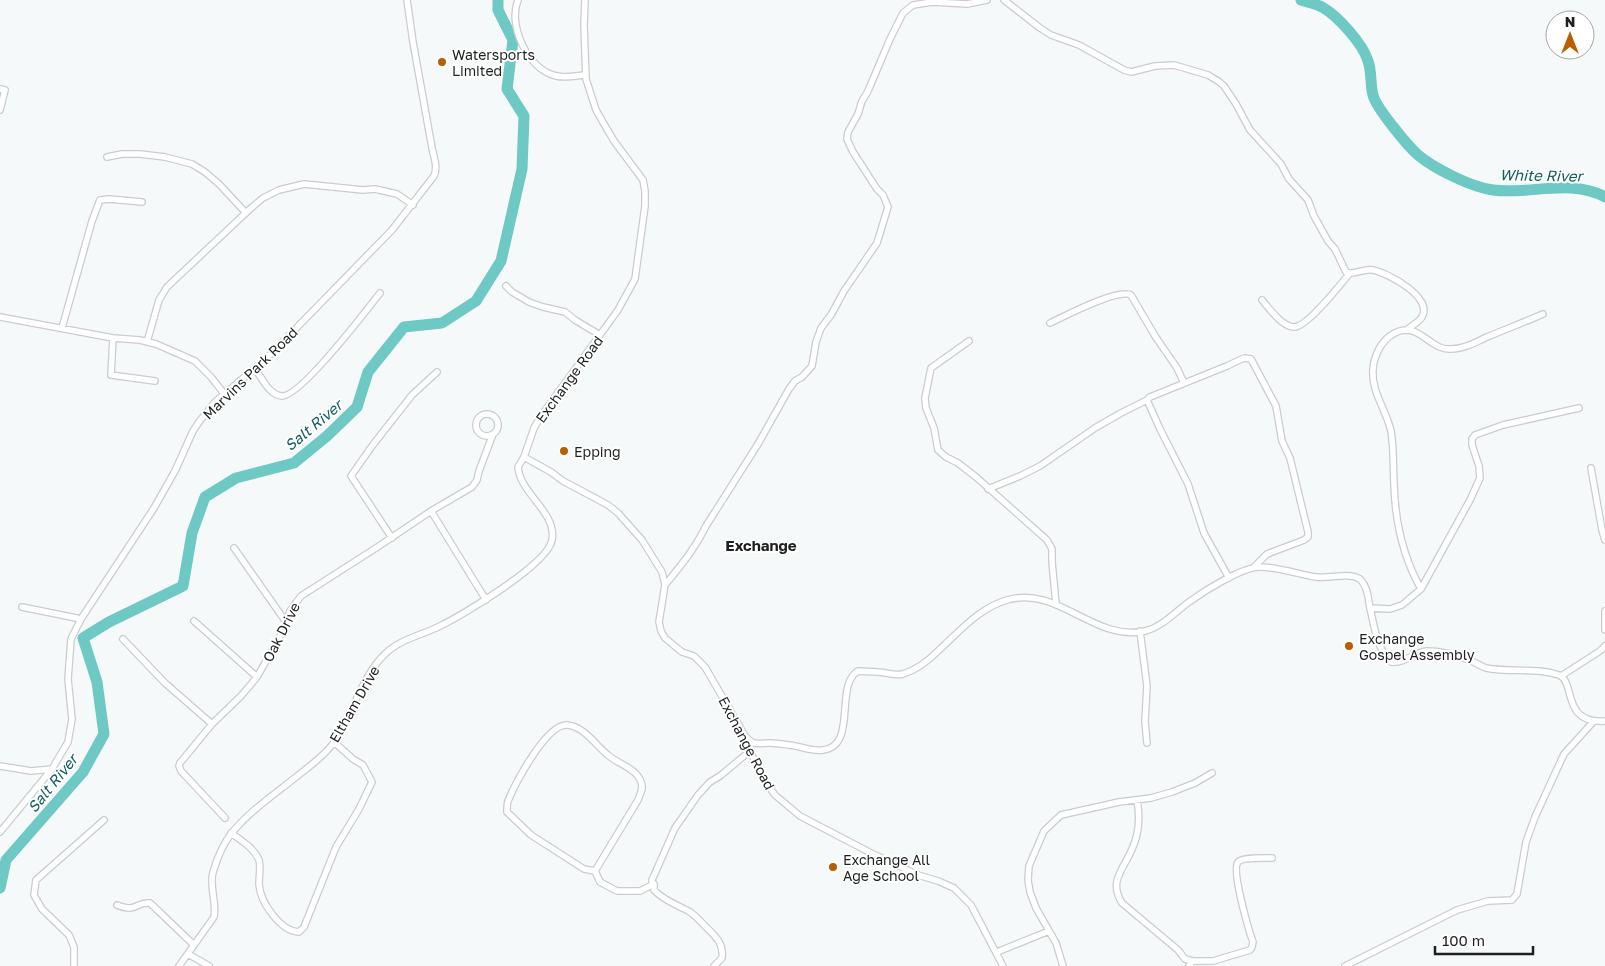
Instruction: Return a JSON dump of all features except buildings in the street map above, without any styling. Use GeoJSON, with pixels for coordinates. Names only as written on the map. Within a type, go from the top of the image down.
{"type":"FeatureCollection","features":[{"type":"Feature","properties":{"kind":"street","name":"Marvins Park Road"},"geometry":{"type":"LineString","coordinates":[[0,832],[52,769],[68,742],[72,714],[68,678],[71,639],[81,619],[154,508],[174,471],[192,431],[216,402],[255,369],[392,230],[434,176],[436,164],[414,52],[407,0]]}},
{"type":"Feature","properties":{"kind":"street"},"geometry":{"type":"LineString","coordinates":[[518,0],[515,13],[520,38],[525,50],[538,66],[549,74],[560,77],[585,75]]}},
{"type":"Feature","properties":{"kind":"street","name":"Exchange Road"},"geometry":{"type":"LineString","coordinates":[[524,457],[534,428],[541,416],[618,310],[634,279],[646,191],[642,177],[614,141],[600,117],[585,75],[585,0]]}},
{"type":"Feature","properties":{"kind":"street"},"geometry":{"type":"LineString","coordinates":[[665,585],[700,540],[706,526],[758,444],[789,389],[812,366],[816,342],[822,328],[844,291],[877,243],[888,207],[883,195],[853,152],[847,135],[890,39],[911,0]]}},
{"type":"Feature","properties":{"kind":"street"},"geometry":{"type":"LineString","coordinates":[[905,10],[917,3],[958,4],[987,0]]}},
{"type":"Feature","properties":{"kind":"street"},"geometry":{"type":"LineString","coordinates":[[1004,0],[1051,35],[1079,45],[1124,70],[1131,72],[1155,66],[1174,66],[1208,75],[1218,81],[1224,86],[1236,104],[1250,130],[1308,200],[1328,242],[1335,249],[1346,272],[1349,274]]}},
{"type":"Feature","properties":{"kind":"street"},"geometry":{"type":"LineString","coordinates":[[0,89],[5,90],[0,110]]}},
{"type":"Feature","properties":{"kind":"street"},"geometry":{"type":"LineString","coordinates":[[107,157],[122,154],[140,154],[165,157],[192,164],[219,184],[246,213]]}},
{"type":"Feature","properties":{"kind":"street"},"geometry":{"type":"LineString","coordinates":[[147,342],[159,300],[167,287],[263,198],[279,190],[304,184],[363,190],[375,189],[397,194],[413,205]]}},
{"type":"Feature","properties":{"kind":"street"},"geometry":{"type":"LineString","coordinates":[[62,328],[92,221],[100,200],[142,202]]}},
{"type":"Feature","properties":{"kind":"street"},"geometry":{"type":"LineString","coordinates":[[1262,300],[1278,319],[1289,326],[1302,325],[1311,318],[1349,274],[1362,270],[1375,270],[1410,289],[1419,299],[1423,308],[1422,317],[1407,330]]}},
{"type":"Feature","properties":{"kind":"street"},"geometry":{"type":"LineString","coordinates":[[506,286],[529,302],[566,312],[575,320],[600,335]]}},
{"type":"Feature","properties":{"kind":"street"},"geometry":{"type":"LineString","coordinates":[[255,369],[271,392],[278,396],[289,395],[300,387],[380,293]]}},
{"type":"Feature","properties":{"kind":"street"},"geometry":{"type":"LineString","coordinates":[[1050,323],[1118,294],[1131,294],[1155,336],[1177,368],[1184,383]]}},
{"type":"Feature","properties":{"kind":"street"},"geometry":{"type":"LineString","coordinates":[[1421,589],[1402,545],[1394,487],[1391,433],[1389,422],[1373,380],[1375,357],[1382,344],[1392,335],[1402,330],[1423,335],[1433,343],[1450,350],[1470,345],[1543,314]]}},
{"type":"Feature","properties":{"kind":"street"},"geometry":{"type":"LineString","coordinates":[[0,317],[156,344],[195,361],[225,395]]}},
{"type":"Feature","properties":{"kind":"street"},"geometry":{"type":"LineString","coordinates":[[114,338],[111,376],[155,381]]}},
{"type":"Feature","properties":{"kind":"street"},"geometry":{"type":"LineString","coordinates":[[970,341],[931,368],[925,398],[938,450],[964,468],[1047,540],[1052,549],[1056,604]]}},
{"type":"Feature","properties":{"kind":"street"},"geometry":{"type":"LineString","coordinates":[[745,736],[754,743],[791,745],[809,750],[829,749],[836,745],[839,740],[844,723],[849,686],[855,672],[902,674],[912,670],[930,659],[971,620],[1003,602],[1015,598],[1037,598],[1056,604],[1102,627],[1122,631],[1150,629],[1168,620],[1189,602],[1229,578],[1254,567],[1267,554],[1300,542],[1308,537],[1290,458],[1282,440],[1276,406],[1256,366],[1248,358],[1150,397],[1095,428],[1040,466],[988,489]]}},
{"type":"Feature","properties":{"kind":"street"},"geometry":{"type":"LineString","coordinates":[[392,538],[351,476],[412,395],[437,372]]}},
{"type":"Feature","properties":{"kind":"street"},"geometry":{"type":"LineString","coordinates":[[1147,400],[1188,484],[1204,533],[1229,578]]}},
{"type":"Feature","properties":{"kind":"street"},"geometry":{"type":"LineString","coordinates":[[1370,608],[1390,609],[1402,605],[1421,589],[1480,478],[1472,445],[1472,439],[1475,435],[1503,425],[1579,408]]}},
{"type":"Feature","properties":{"kind":"street"},"geometry":{"type":"LineString","coordinates":[[484,436],[493,434],[497,430],[497,421],[490,415],[484,414],[478,418],[476,427],[478,432],[484,436],[488,445]]}},
{"type":"Feature","properties":{"kind":"street","name":"Oak Drive"},"geometry":{"type":"LineString","coordinates":[[225,818],[181,771],[178,766],[180,763],[212,724],[241,696],[257,677],[280,636],[296,601],[306,591],[472,487],[477,480],[478,471],[493,434]]}},
{"type":"Feature","properties":{"kind":"street"},"geometry":{"type":"LineString","coordinates":[[524,457],[608,505],[618,513],[646,547],[662,572],[665,585]]}},
{"type":"Feature","properties":{"kind":"street","name":"Eltham Drive"},"geometry":{"type":"LineString","coordinates":[[179,966],[214,917],[212,874],[219,854],[232,833],[252,813],[312,765],[334,742],[371,672],[384,655],[406,640],[463,615],[486,600],[542,556],[552,542],[553,531],[549,521],[522,483],[518,467],[524,457]]}},
{"type":"Feature","properties":{"kind":"street"},"geometry":{"type":"LineString","coordinates":[[1591,468],[1605,540]]}},
{"type":"Feature","properties":{"kind":"street"},"geometry":{"type":"LineString","coordinates":[[431,512],[486,600]]}},
{"type":"Feature","properties":{"kind":"street"},"geometry":{"type":"LineString","coordinates":[[234,548],[286,622]]}},
{"type":"Feature","properties":{"kind":"street"},"geometry":{"type":"LineString","coordinates":[[1254,567],[1286,570],[1321,578],[1357,577],[1364,582],[1379,643],[1385,656],[1391,662],[1397,662],[1429,651],[1456,656],[1483,667],[1542,670],[1561,676],[1565,680],[1571,701],[1578,713],[1585,719],[1594,722],[1605,720]]}},
{"type":"Feature","properties":{"kind":"street","name":"Exchange Road"},"geometry":{"type":"LineString","coordinates":[[665,585],[660,614],[661,630],[665,638],[682,652],[694,656],[705,667],[745,736],[750,751],[765,781],[775,795],[800,816],[902,868],[954,888],[971,905],[1004,966]]}},
{"type":"Feature","properties":{"kind":"street"},"geometry":{"type":"LineString","coordinates":[[22,607],[81,619]]}},
{"type":"Feature","properties":{"kind":"street"},"geometry":{"type":"LineString","coordinates":[[1605,610],[1605,630]]}},
{"type":"Feature","properties":{"kind":"street"},"geometry":{"type":"LineString","coordinates":[[194,622],[257,677]]}},
{"type":"Feature","properties":{"kind":"street"},"geometry":{"type":"LineString","coordinates":[[1140,631],[1147,686],[1145,721],[1147,743]]}},
{"type":"Feature","properties":{"kind":"street"},"geometry":{"type":"LineString","coordinates":[[123,639],[165,683],[212,724]]}},
{"type":"Feature","properties":{"kind":"street"},"geometry":{"type":"LineString","coordinates":[[1561,676],[1605,646]]}},
{"type":"Feature","properties":{"kind":"street"},"geometry":{"type":"LineString","coordinates":[[1345,966],[1457,910],[1488,901],[1512,900],[1517,894],[1526,842],[1535,817],[1564,754],[1594,722]]}},
{"type":"Feature","properties":{"kind":"street"},"geometry":{"type":"LineString","coordinates":[[561,725],[572,726],[584,733],[607,755],[638,775],[642,783],[638,800],[595,871],[584,869],[531,835],[507,812],[508,802],[534,753],[546,738],[561,725]]}},
{"type":"Feature","properties":{"kind":"street"},"geometry":{"type":"LineString","coordinates":[[232,833],[254,851],[260,862],[259,886],[265,904],[277,920],[294,932],[299,932],[304,927],[336,847],[359,809],[372,782],[363,765],[353,759],[334,742]]}},
{"type":"Feature","properties":{"kind":"street"},"geometry":{"type":"LineString","coordinates":[[714,966],[723,955],[716,936],[690,912],[659,896],[654,890],[654,884],[652,883],[653,875],[675,828],[698,795],[710,782],[750,751]]}},
{"type":"Feature","properties":{"kind":"street"},"geometry":{"type":"LineString","coordinates":[[0,766],[31,771],[52,769]]}},
{"type":"Feature","properties":{"kind":"street"},"geometry":{"type":"LineString","coordinates":[[1063,966],[1059,951],[1036,908],[1028,880],[1029,866],[1044,831],[1060,815],[1092,807],[1151,798],[1195,783],[1212,773]]}},
{"type":"Feature","properties":{"kind":"street"},"geometry":{"type":"LineString","coordinates":[[1137,800],[1139,811],[1138,829],[1133,848],[1118,877],[1118,896],[1122,903],[1191,963],[1213,961],[1250,950],[1253,942],[1237,878],[1236,865],[1242,860],[1272,858]]}},
{"type":"Feature","properties":{"kind":"street"},"geometry":{"type":"LineString","coordinates":[[74,966],[74,947],[69,935],[42,909],[34,895],[36,880],[104,820]]}},
{"type":"Feature","properties":{"kind":"street"},"geometry":{"type":"LineString","coordinates":[[595,871],[600,882],[617,891],[640,891],[654,884]]}},
{"type":"Feature","properties":{"kind":"street"},"geometry":{"type":"LineString","coordinates":[[117,905],[134,908],[150,903],[194,945]]}},
{"type":"Feature","properties":{"kind":"street"},"geometry":{"type":"LineString","coordinates":[[997,952],[1049,931]]}},
{"type":"Feature","properties":{"kind":"street"},"geometry":{"type":"LineString","coordinates":[[188,954],[209,966]]}},
{"type":"Feature","properties":{"kind":"waterway","name":"Salt River"},"geometry":{"type":"LineString","coordinates":[[0,888],[6,860],[83,772],[104,734],[97,682],[83,638],[109,622],[183,586],[192,533],[205,497],[236,478],[294,463],[327,436],[357,407],[368,372],[404,327],[442,323],[476,301],[501,261],[522,169],[524,116],[507,89],[513,40],[498,10],[498,0]]}},
{"type":"Feature","properties":{"kind":"waterway","name":"White River"},"geometry":{"type":"LineString","coordinates":[[1301,0],[1320,6],[1328,11],[1355,39],[1368,61],[1375,101],[1400,135],[1425,160],[1454,177],[1493,190],[1564,188],[1592,191],[1605,197]]}},
{"type":"Feature","properties":{"kind":"place","name":"Watersports Limited"},"geometry":{"type":"Point","coordinates":[442,62]}},
{"type":"Feature","properties":{"kind":"place","name":"Epping"},"geometry":{"type":"Point","coordinates":[564,451]}},
{"type":"Feature","properties":{"kind":"place","name":"Exchange Gospel Assembly"},"geometry":{"type":"Point","coordinates":[1349,646]}},
{"type":"Feature","properties":{"kind":"place","name":"Exchange All Age School"},"geometry":{"type":"Point","coordinates":[833,867]}},
{"type":"Feature","properties":{"kind":"district","name":"Exchange"},"geometry":{"type":"Point","coordinates":[761,545]}}]}
